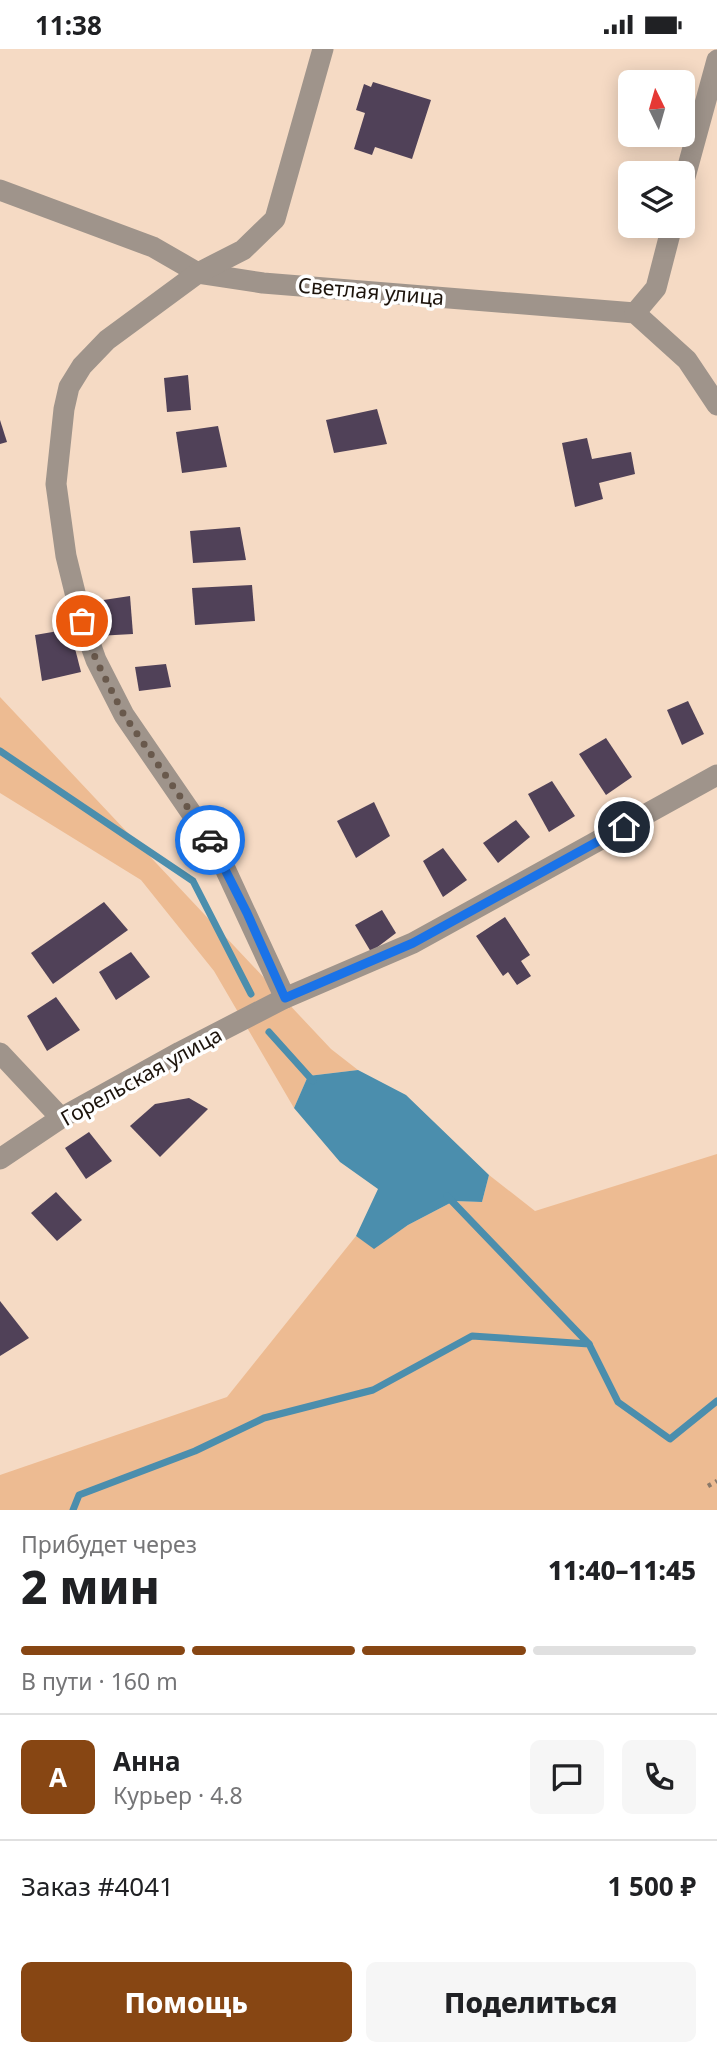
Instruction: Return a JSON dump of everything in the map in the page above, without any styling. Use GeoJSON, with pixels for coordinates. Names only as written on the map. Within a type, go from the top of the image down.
{"type":"FeatureCollection","features":[{"type":"Feature","properties":{"kind":"street"},"geometry":{"type":"LineString","coordinates":[[285,998],[216,849],[124,715],[96,660],[82,621],[66,557],[56,484],[64,409],[69,387],[82,366],[107,340],[198,273],[243,250],[275,219],[323,49]]}},
{"type":"Feature","properties":{"kind":"street"},"geometry":{"type":"LineString","coordinates":[[689,161],[717,60]]}},
{"type":"Feature","properties":{"kind":"street","name":"Светлая улица"},"geometry":{"type":"LineString","coordinates":[[0,190],[153,247],[198,273],[264,283],[635,313]]}},
{"type":"Feature","properties":{"kind":"street"},"geometry":{"type":"LineString","coordinates":[[669,238],[656,288],[635,313],[687,360],[717,405]]}},
{"type":"Feature","properties":{"kind":"street","name":"Горельская улица"},"geometry":{"type":"LineString","coordinates":[[0,1159],[61,1118],[180,1052],[285,998],[413,943],[717,775]]}},
{"type":"Feature","properties":{"kind":"street"},"geometry":{"type":"LineString","coordinates":[[0,1053],[61,1118]]}},
{"type":"Feature","properties":{"kind":"path"},"geometry":{"type":"LineString","coordinates":[[708,1486],[717,1481]]}},
{"type":"Feature","properties":{"kind":"shaded area"},"geometry":{"type":"Polygon","coordinates":[[[0,697],[331,1049],[358,1070],[308,1076],[294,1108],[214,971],[141,880],[0,793],[0,697]]]}},
{"type":"Feature","properties":{"kind":"shaded area"},"geometry":{"type":"Polygon","coordinates":[[[717,1154],[717,1510],[0,1510],[0,1475],[227,1397],[356,1236],[374,1248],[408,1225],[454,1201],[482,1202],[489,1175],[535,1211],[717,1154]]]}},
{"type":"Feature","properties":{"kind":"water"},"geometry":{"type":"Polygon","coordinates":[[[358,1070],[406,1095],[489,1175],[482,1202],[454,1201],[408,1225],[374,1249],[356,1236],[378,1189],[340,1162],[294,1108],[308,1076],[358,1070]]]}},
{"type":"Feature","properties":{"kind":"building"},"geometry":{"type":"Polygon","coordinates":[[[373,82],[431,100],[412,159],[375,147],[372,155],[354,149],[365,113],[356,110],[364,84],[371,87],[373,82]]]}},
{"type":"Feature","properties":{"kind":"building"},"geometry":{"type":"Polygon","coordinates":[[[188,375],[191,410],[167,412],[164,378],[188,375]]]}},
{"type":"Feature","properties":{"kind":"building"},"geometry":{"type":"Polygon","coordinates":[[[377,409],[387,444],[334,453],[326,420],[377,409]]]}},
{"type":"Feature","properties":{"kind":"building"},"geometry":{"type":"Polygon","coordinates":[[[0,420],[7,442],[0,444],[0,420]]]}},
{"type":"Feature","properties":{"kind":"building"},"geometry":{"type":"Polygon","coordinates":[[[218,426],[227,467],[182,473],[176,432],[218,426]]]}},
{"type":"Feature","properties":{"kind":"building"},"geometry":{"type":"Polygon","coordinates":[[[587,438],[592,459],[631,452],[635,474],[599,483],[603,499],[575,507],[562,443],[587,438]]]}},
{"type":"Feature","properties":{"kind":"building"},"geometry":{"type":"Polygon","coordinates":[[[240,527],[246,560],[193,563],[190,531],[240,527]]]}},
{"type":"Feature","properties":{"kind":"building"},"geometry":{"type":"Polygon","coordinates":[[[252,585],[255,621],[195,625],[192,588],[252,585]]]}},
{"type":"Feature","properties":{"kind":"building"},"geometry":{"type":"Polygon","coordinates":[[[130,596],[133,634],[97,636],[90,602],[130,596]]]}},
{"type":"Feature","properties":{"kind":"building"},"geometry":{"type":"Polygon","coordinates":[[[70,629],[81,672],[42,681],[35,635],[70,629]]]}},
{"type":"Feature","properties":{"kind":"building"},"geometry":{"type":"Polygon","coordinates":[[[166,664],[171,687],[139,691],[135,667],[166,664]]]}},
{"type":"Feature","properties":{"kind":"building"},"geometry":{"type":"Polygon","coordinates":[[[688,701],[704,734],[682,745],[667,710],[688,701]]]}},
{"type":"Feature","properties":{"kind":"building"},"geometry":{"type":"Polygon","coordinates":[[[606,738],[632,777],[606,795],[579,754],[606,738]]]}},
{"type":"Feature","properties":{"kind":"building"},"geometry":{"type":"Polygon","coordinates":[[[552,781],[575,816],[549,832],[528,794],[552,781]]]}},
{"type":"Feature","properties":{"kind":"building"},"geometry":{"type":"Polygon","coordinates":[[[374,802],[390,836],[356,858],[337,821],[374,802]]]}},
{"type":"Feature","properties":{"kind":"building"},"geometry":{"type":"Polygon","coordinates":[[[516,820],[530,837],[498,863],[483,843],[516,820]]]}},
{"type":"Feature","properties":{"kind":"building"},"geometry":{"type":"Polygon","coordinates":[[[443,848],[467,880],[443,897],[423,861],[443,848]]]}},
{"type":"Feature","properties":{"kind":"building"},"geometry":{"type":"Polygon","coordinates":[[[104,902],[128,930],[53,984],[31,953],[104,902]]]}},
{"type":"Feature","properties":{"kind":"building"},"geometry":{"type":"Polygon","coordinates":[[[382,910],[396,933],[371,952],[355,925],[382,910]]]}},
{"type":"Feature","properties":{"kind":"building"},"geometry":{"type":"Polygon","coordinates":[[[505,917],[530,955],[521,961],[531,976],[517,985],[508,972],[503,976],[476,936],[505,917]]]}},
{"type":"Feature","properties":{"kind":"building"},"geometry":{"type":"Polygon","coordinates":[[[131,952],[150,977],[116,1000],[99,972],[131,952]]]}},
{"type":"Feature","properties":{"kind":"building"},"geometry":{"type":"Polygon","coordinates":[[[56,997],[80,1030],[47,1051],[27,1016],[56,997]]]}},
{"type":"Feature","properties":{"kind":"building"},"geometry":{"type":"Polygon","coordinates":[[[189,1098],[208,1109],[160,1157],[130,1126],[155,1104],[189,1098]]]}},
{"type":"Feature","properties":{"kind":"building"},"geometry":{"type":"Polygon","coordinates":[[[89,1132],[112,1161],[86,1179],[65,1148],[89,1132]]]}},
{"type":"Feature","properties":{"kind":"building"},"geometry":{"type":"Polygon","coordinates":[[[56,1192],[82,1220],[57,1241],[31,1213],[56,1192]]]}},
{"type":"Feature","properties":{"kind":"building"},"geometry":{"type":"Polygon","coordinates":[[[0,1301],[29,1338],[0,1356],[0,1301]]]}},
{"type":"Feature","properties":{"kind":"waterway"},"geometry":{"type":"LineString","coordinates":[[0,751],[193,881],[251,994]]}},
{"type":"Feature","properties":{"kind":"waterway"},"geometry":{"type":"LineString","coordinates":[[269,1032],[313,1081]]}},
{"type":"Feature","properties":{"kind":"waterway"},"geometry":{"type":"LineString","coordinates":[[447,1196],[589,1344]]}},
{"type":"Feature","properties":{"kind":"waterway"},"geometry":{"type":"LineString","coordinates":[[73,1510],[79,1495],[195,1451],[264,1418],[373,1390],[472,1336],[589,1344],[618,1402],[670,1439],[717,1401]]}},
{"type":"Feature","properties":{"kind":"way so far"},"geometry":{"type":"LineString","coordinates":[[82,621],[96,660],[124,715],[210,840]]}},
{"type":"Feature","properties":{"kind":"route"},"geometry":{"type":"LineString","coordinates":[[210,840],[247,913],[285,998],[413,943],[624,827]]}}]}
